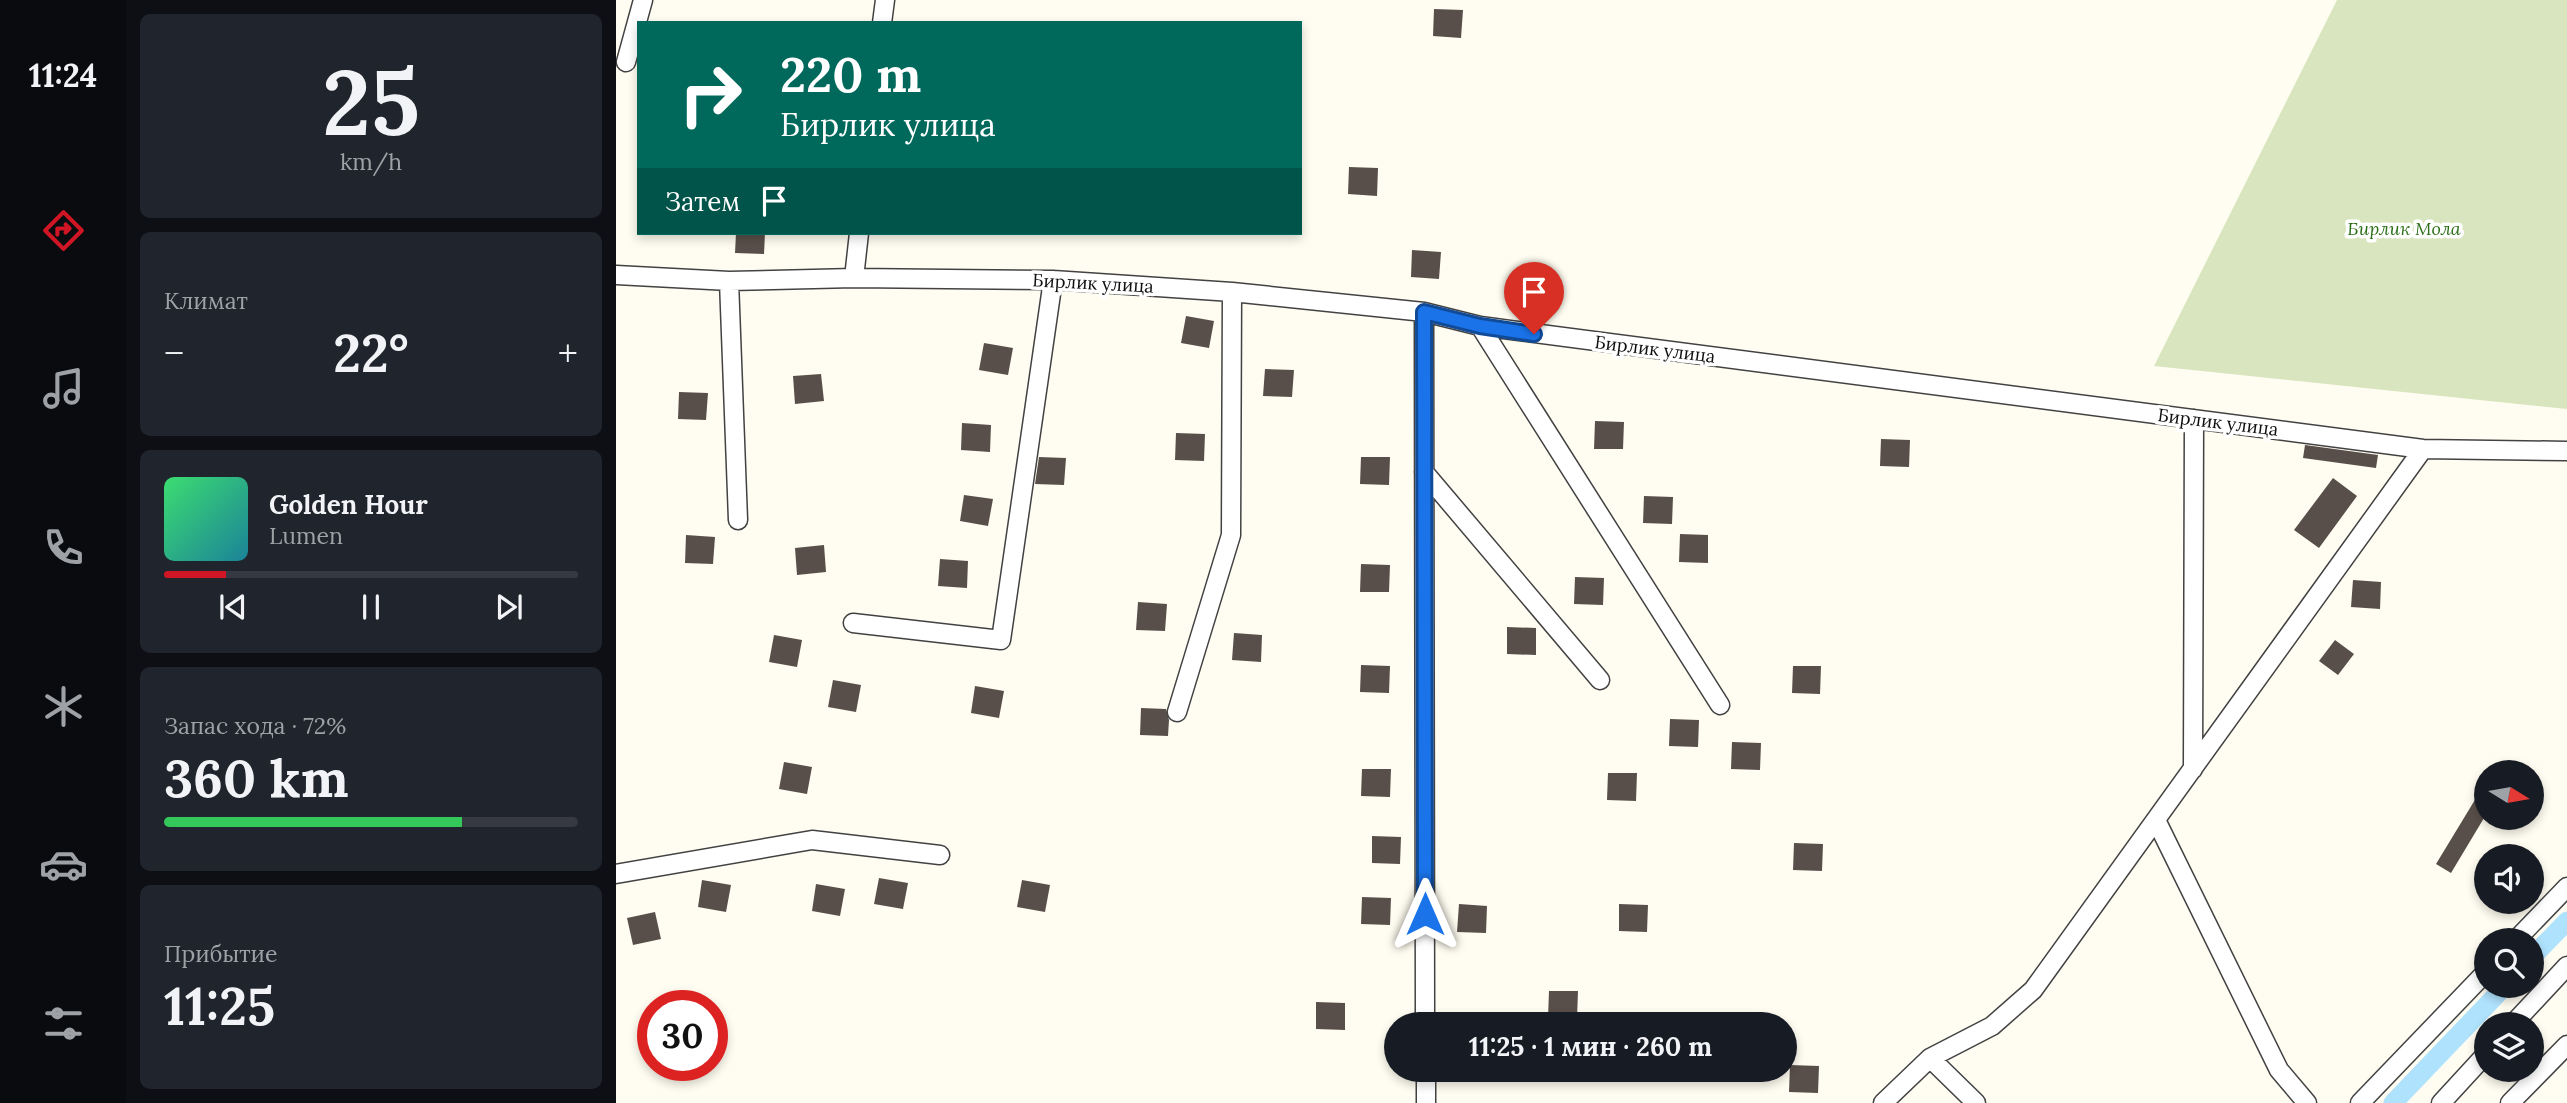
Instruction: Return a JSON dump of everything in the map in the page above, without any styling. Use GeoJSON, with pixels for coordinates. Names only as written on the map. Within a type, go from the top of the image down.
{"type":"FeatureCollection","features":[{"type":"Feature","properties":{"kind":"street"},"geometry":{"type":"LineString","coordinates":[[637,21],[643,0]]}},
{"type":"Feature","properties":{"kind":"street"},"geometry":{"type":"LineString","coordinates":[[882,21],[885,0]]}},
{"type":"Feature","properties":{"kind":"street"},"geometry":{"type":"LineString","coordinates":[[626,62],[637,22]]}},
{"type":"Feature","properties":{"kind":"street"},"geometry":{"type":"LineString","coordinates":[[854,278],[859,235]]}},
{"type":"Feature","properties":{"kind":"street","name":"Бирлик улица"},"geometry":{"type":"LineString","coordinates":[[616,275],[729,281],[854,278],[1053,280],[1232,292],[1424,312],[1480,326],[2423,449],[2567,451]]}},
{"type":"Feature","properties":{"kind":"street"},"geometry":{"type":"LineString","coordinates":[[853,623],[1001,640],[1053,280]]}},
{"type":"Feature","properties":{"kind":"street"},"geometry":{"type":"LineString","coordinates":[[729,281],[738,520]]}},
{"type":"Feature","properties":{"kind":"street"},"geometry":{"type":"LineString","coordinates":[[1177,712],[1231,535],[1232,292]]}},
{"type":"Feature","properties":{"kind":"street"},"geometry":{"type":"LineString","coordinates":[[1424,312],[1426,1012]]}},
{"type":"Feature","properties":{"kind":"street"},"geometry":{"type":"LineString","coordinates":[[1480,326],[1720,705]]}},
{"type":"Feature","properties":{"kind":"street"},"geometry":{"type":"LineString","coordinates":[[2193,769],[2194,419]]}},
{"type":"Feature","properties":{"kind":"street"},"geometry":{"type":"LineString","coordinates":[[1883,1103],[1930,1058],[1992,1026],[2033,990],[2423,449]]}},
{"type":"Feature","properties":{"kind":"street"},"geometry":{"type":"LineString","coordinates":[[1424,472],[1600,680]]}},
{"type":"Feature","properties":{"kind":"street"},"geometry":{"type":"LineString","coordinates":[[2156,820],[2279,1070],[2307,1103]]}},
{"type":"Feature","properties":{"kind":"street"},"geometry":{"type":"LineString","coordinates":[[616,874],[812,840],[940,855]]}},
{"type":"Feature","properties":{"kind":"street"},"geometry":{"type":"LineString","coordinates":[[2528,928],[2567,887]]}},
{"type":"Feature","properties":{"kind":"street"},"geometry":{"type":"LineString","coordinates":[[2525,1012],[2567,965]]}},
{"type":"Feature","properties":{"kind":"street"},"geometry":{"type":"LineString","coordinates":[[2360,1103],[2474,985]]}},
{"type":"Feature","properties":{"kind":"street"},"geometry":{"type":"LineString","coordinates":[[2510,1103],[2567,1045]]}},
{"type":"Feature","properties":{"kind":"street"},"geometry":{"type":"LineString","coordinates":[[1930,1058],[1976,1103]]}},
{"type":"Feature","properties":{"kind":"street"},"geometry":{"type":"LineString","coordinates":[[2441,1103],[2474,1067]]}},
{"type":"Feature","properties":{"kind":"street"},"geometry":{"type":"LineString","coordinates":[[1426,1082],[1426,1103]]}},
{"type":"Feature","properties":{"kind":"green space","name":"Бирлик Мола"},"geometry":{"type":"Polygon","coordinates":[[[2337,0],[2567,0],[2567,409],[2154,366],[2337,0]]]}},
{"type":"Feature","properties":{"kind":"building"},"geometry":{"type":"Polygon","coordinates":[[[1434,9],[1463,10],[1461,38],[1433,36],[1434,9]]]}},
{"type":"Feature","properties":{"kind":"building"},"geometry":{"type":"Polygon","coordinates":[[[1349,167],[1378,168],[1377,196],[1348,194],[1349,167]]]}},
{"type":"Feature","properties":{"kind":"building"},"geometry":{"type":"Polygon","coordinates":[[[736,235],[765,235],[764,254],[735,253],[736,235]]]}},
{"type":"Feature","properties":{"kind":"building"},"geometry":{"type":"Polygon","coordinates":[[[1412,250],[1441,252],[1439,279],[1411,277],[1412,250]]]}},
{"type":"Feature","properties":{"kind":"building"},"geometry":{"type":"Polygon","coordinates":[[[1186,316],[1214,321],[1209,348],[1181,343],[1186,316]]]}},
{"type":"Feature","properties":{"kind":"building"},"geometry":{"type":"Polygon","coordinates":[[[984,343],[1013,348],[1008,375],[979,370],[984,343]]]}},
{"type":"Feature","properties":{"kind":"building"},"geometry":{"type":"Polygon","coordinates":[[[1265,369],[1294,370],[1292,397],[1263,396],[1265,369]]]}},
{"type":"Feature","properties":{"kind":"building"},"geometry":{"type":"Polygon","coordinates":[[[821,374],[824,401],[795,404],[793,376],[821,374]]]}},
{"type":"Feature","properties":{"kind":"building"},"geometry":{"type":"Polygon","coordinates":[[[679,392],[708,393],[706,420],[678,419],[679,392]]]}},
{"type":"Feature","properties":{"kind":"building"},"geometry":{"type":"Polygon","coordinates":[[[1595,421],[1624,422],[1623,449],[1594,449],[1595,421]]]}},
{"type":"Feature","properties":{"kind":"building"},"geometry":{"type":"Polygon","coordinates":[[[962,423],[991,425],[990,452],[961,450],[962,423]]]}},
{"type":"Feature","properties":{"kind":"building"},"geometry":{"type":"Polygon","coordinates":[[[1176,433],[1205,434],[1204,461],[1175,460],[1176,433]]]}},
{"type":"Feature","properties":{"kind":"building"},"geometry":{"type":"Polygon","coordinates":[[[1881,439],[1910,440],[1909,467],[1880,466],[1881,439]]]}},
{"type":"Feature","properties":{"kind":"building"},"geometry":{"type":"Polygon","coordinates":[[[2305,445],[2378,455],[2376,468],[2303,458],[2305,445]]]}},
{"type":"Feature","properties":{"kind":"building"},"geometry":{"type":"Polygon","coordinates":[[[1039,457],[1066,458],[1064,485],[1035,484],[1039,457]]]}},
{"type":"Feature","properties":{"kind":"building"},"geometry":{"type":"Polygon","coordinates":[[[1361,457],[1390,457],[1389,485],[1360,484],[1361,457]]]}},
{"type":"Feature","properties":{"kind":"building"},"geometry":{"type":"Polygon","coordinates":[[[2333,478],[2357,496],[2319,548],[2294,530],[2333,478]]]}},
{"type":"Feature","properties":{"kind":"building"},"geometry":{"type":"Polygon","coordinates":[[[964,495],[993,499],[988,526],[960,521],[964,495]]]}},
{"type":"Feature","properties":{"kind":"building"},"geometry":{"type":"Polygon","coordinates":[[[1644,496],[1673,497],[1672,524],[1643,523],[1644,496]]]}},
{"type":"Feature","properties":{"kind":"building"},"geometry":{"type":"Polygon","coordinates":[[[1680,534],[1708,535],[1708,563],[1679,562],[1680,534]]]}},
{"type":"Feature","properties":{"kind":"building"},"geometry":{"type":"Polygon","coordinates":[[[686,535],[715,537],[713,564],[685,563],[686,535]]]}},
{"type":"Feature","properties":{"kind":"building"},"geometry":{"type":"Polygon","coordinates":[[[824,545],[826,572],[797,575],[795,548],[824,545]]]}},
{"type":"Feature","properties":{"kind":"building"},"geometry":{"type":"Polygon","coordinates":[[[940,559],[968,561],[967,588],[938,586],[940,559]]]}},
{"type":"Feature","properties":{"kind":"building"},"geometry":{"type":"Polygon","coordinates":[[[1361,564],[1390,565],[1389,592],[1360,592],[1361,564]]]}},
{"type":"Feature","properties":{"kind":"building"},"geometry":{"type":"Polygon","coordinates":[[[1575,577],[1604,578],[1603,605],[1574,604],[1575,577]]]}},
{"type":"Feature","properties":{"kind":"building"},"geometry":{"type":"Polygon","coordinates":[[[2353,580],[2381,582],[2380,609],[2351,607],[2353,580]]]}},
{"type":"Feature","properties":{"kind":"building"},"geometry":{"type":"Polygon","coordinates":[[[1138,602],[1167,604],[1165,631],[1136,630],[1138,602]]]}},
{"type":"Feature","properties":{"kind":"building"},"geometry":{"type":"Polygon","coordinates":[[[1507,627],[1536,628],[1536,655],[1507,654],[1507,627]]]}},
{"type":"Feature","properties":{"kind":"building"},"geometry":{"type":"Polygon","coordinates":[[[1234,633],[1262,635],[1261,662],[1232,660],[1234,633]]]}},
{"type":"Feature","properties":{"kind":"building"},"geometry":{"type":"Polygon","coordinates":[[[774,635],[802,640],[797,667],[769,662],[774,635]]]}},
{"type":"Feature","properties":{"kind":"building"},"geometry":{"type":"Polygon","coordinates":[[[2335,640],[2354,654],[2338,675],[2319,661],[2335,640]]]}},
{"type":"Feature","properties":{"kind":"building"},"geometry":{"type":"Polygon","coordinates":[[[1361,665],[1390,666],[1389,693],[1360,692],[1361,665]]]}},
{"type":"Feature","properties":{"kind":"building"},"geometry":{"type":"Polygon","coordinates":[[[1793,666],[1821,666],[1820,694],[1792,693],[1793,666]]]}},
{"type":"Feature","properties":{"kind":"building"},"geometry":{"type":"Polygon","coordinates":[[[833,680],[861,685],[856,712],[828,707],[833,680]]]}},
{"type":"Feature","properties":{"kind":"building"},"geometry":{"type":"Polygon","coordinates":[[[975,686],[1004,691],[999,718],[971,713],[975,686]]]}},
{"type":"Feature","properties":{"kind":"building"},"geometry":{"type":"Polygon","coordinates":[[[1141,708],[1166,709],[1169,720],[1168,736],[1140,735],[1141,708]]]}},
{"type":"Feature","properties":{"kind":"building"},"geometry":{"type":"Polygon","coordinates":[[[1670,719],[1699,720],[1698,747],[1669,746],[1670,719]]]}},
{"type":"Feature","properties":{"kind":"building"},"geometry":{"type":"Polygon","coordinates":[[[1732,742],[1761,743],[1760,770],[1731,769],[1732,742]]]}},
{"type":"Feature","properties":{"kind":"building"},"geometry":{"type":"Polygon","coordinates":[[[784,762],[812,767],[807,794],[779,789],[784,762]]]}},
{"type":"Feature","properties":{"kind":"building"},"geometry":{"type":"Polygon","coordinates":[[[1362,769],[1391,769],[1390,797],[1361,796],[1362,769]]]}},
{"type":"Feature","properties":{"kind":"building"},"geometry":{"type":"Polygon","coordinates":[[[1608,773],[1637,773],[1636,801],[1607,800],[1608,773]]]}},
{"type":"Feature","properties":{"kind":"building"},"geometry":{"type":"Polygon","coordinates":[[[2474,801],[2474,830],[2477,830],[2451,873],[2436,864],[2474,801]]]}},
{"type":"Feature","properties":{"kind":"building"},"geometry":{"type":"Polygon","coordinates":[[[1372,836],[1401,837],[1400,864],[1372,863],[1372,836]]]}},
{"type":"Feature","properties":{"kind":"building"},"geometry":{"type":"Polygon","coordinates":[[[1794,843],[1823,844],[1822,871],[1793,870],[1794,843]]]}},
{"type":"Feature","properties":{"kind":"building"},"geometry":{"type":"Polygon","coordinates":[[[879,878],[908,883],[903,909],[874,904],[879,878]]]}},
{"type":"Feature","properties":{"kind":"building"},"geometry":{"type":"Polygon","coordinates":[[[702,880],[731,885],[726,912],[698,907],[702,880]]]}},
{"type":"Feature","properties":{"kind":"building"},"geometry":{"type":"Polygon","coordinates":[[[1022,880],[1050,885],[1045,912],[1017,907],[1022,880]]]}},
{"type":"Feature","properties":{"kind":"building"},"geometry":{"type":"Polygon","coordinates":[[[816,884],[845,889],[840,916],[812,911],[816,884]]]}},
{"type":"Feature","properties":{"kind":"building"},"geometry":{"type":"Polygon","coordinates":[[[1362,897],[1391,898],[1390,925],[1361,924],[1362,897]]]}},
{"type":"Feature","properties":{"kind":"building"},"geometry":{"type":"Polygon","coordinates":[[[1459,904],[1487,906],[1486,933],[1457,932],[1459,904]]]}},
{"type":"Feature","properties":{"kind":"building"},"geometry":{"type":"Polygon","coordinates":[[[1619,904],[1648,905],[1647,932],[1619,931],[1619,904]]]}},
{"type":"Feature","properties":{"kind":"building"},"geometry":{"type":"Polygon","coordinates":[[[655,912],[661,939],[633,945],[627,918],[655,912]]]}},
{"type":"Feature","properties":{"kind":"building"},"geometry":{"type":"Polygon","coordinates":[[[1549,991],[1578,991],[1577,1012],[1548,1012],[1549,991]]]}},
{"type":"Feature","properties":{"kind":"building"},"geometry":{"type":"Polygon","coordinates":[[[1316,1002],[1345,1003],[1345,1030],[1316,1029],[1316,1002]]]}},
{"type":"Feature","properties":{"kind":"building"},"geometry":{"type":"Polygon","coordinates":[[[1797,1065],[1819,1066],[1818,1093],[1789,1092],[1789,1082],[1797,1082],[1797,1065]]]}},
{"type":"Feature","properties":{"kind":"waterway"},"geometry":{"type":"LineString","coordinates":[[2544,945],[2567,921]]}},
{"type":"Feature","properties":{"kind":"waterway"},"geometry":{"type":"LineString","coordinates":[[2393,1103],[2494,998]]}},
{"type":"Feature","properties":{"kind":"route"},"geometry":{"type":"LineString","coordinates":[[1425,914],[1424,312],[1480,326],[1534,334]]}}]}
